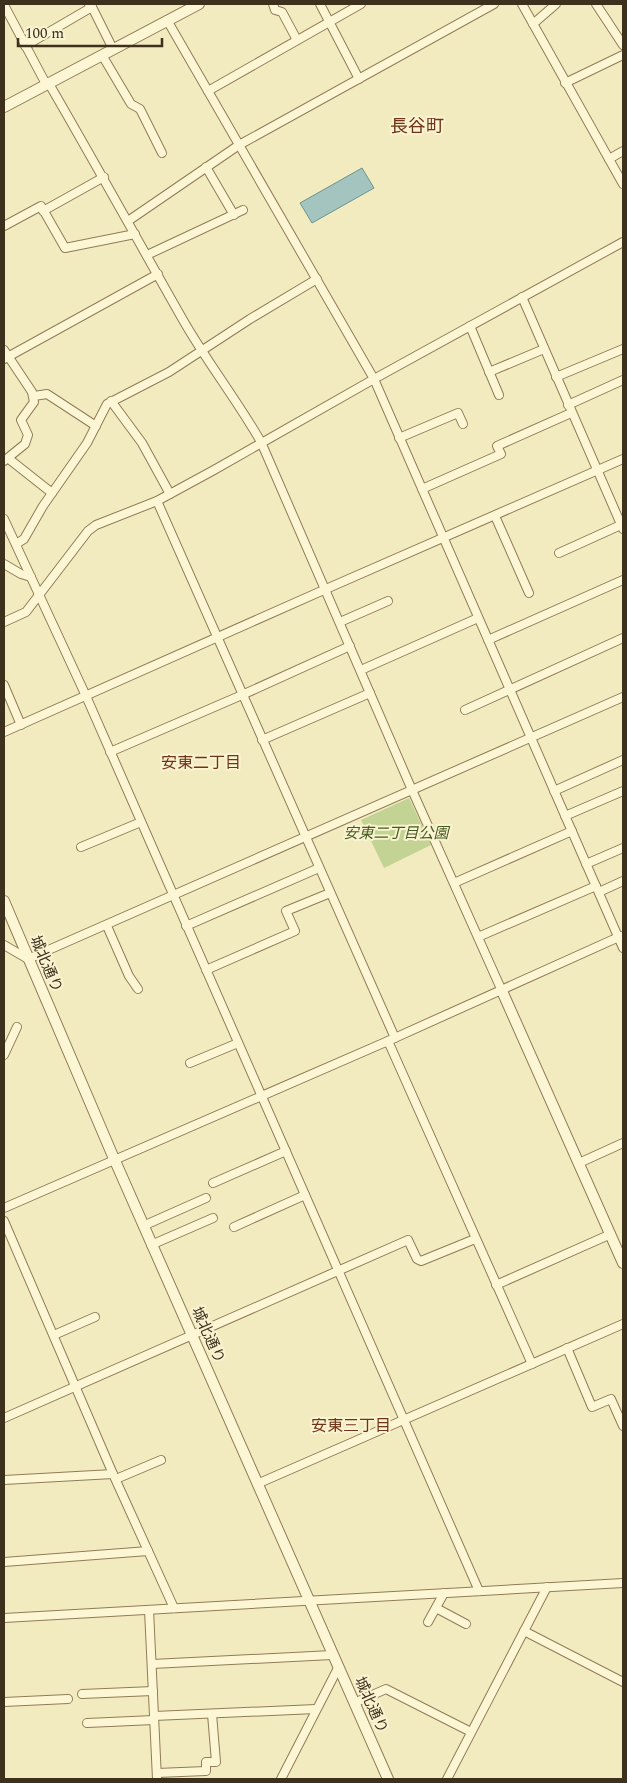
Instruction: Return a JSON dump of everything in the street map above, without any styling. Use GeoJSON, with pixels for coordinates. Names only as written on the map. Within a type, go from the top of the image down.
{"type":"FeatureCollection","features":[{"type":"Feature","properties":{"kind":"street"},"geometry":{"type":"LineString","coordinates":[[4,106],[199,4]]}},
{"type":"Feature","properties":{"kind":"street"},"geometry":{"type":"LineString","coordinates":[[273,4],[275,10],[282,12],[297,40]]}},
{"type":"Feature","properties":{"kind":"street"},"geometry":{"type":"LineString","coordinates":[[320,4],[359,79]]}},
{"type":"Feature","properties":{"kind":"street"},"geometry":{"type":"LineString","coordinates":[[208,90],[361,4]]}},
{"type":"Feature","properties":{"kind":"street"},"geometry":{"type":"LineString","coordinates":[[476,4],[481,12]]}},
{"type":"Feature","properties":{"kind":"street"},"geometry":{"type":"LineString","coordinates":[[128,221],[239,145],[494,4]]}},
{"type":"Feature","properties":{"kind":"street"},"geometry":{"type":"LineString","coordinates":[[522,4],[623,184]]}},
{"type":"Feature","properties":{"kind":"street"},"geometry":{"type":"LineString","coordinates":[[533,24],[556,4]]}},
{"type":"Feature","properties":{"kind":"street"},"geometry":{"type":"LineString","coordinates":[[596,4],[623,45]]}},
{"type":"Feature","properties":{"kind":"street"},"geometry":{"type":"LineString","coordinates":[[4,5],[25,46],[104,177],[202,350],[243,410],[261,442],[412,790],[623,1262]]}},
{"type":"Feature","properties":{"kind":"street"},"geometry":{"type":"LineString","coordinates":[[25,46],[90,5],[113,49]]}},
{"type":"Feature","properties":{"kind":"street"},"geometry":{"type":"LineString","coordinates":[[167,20],[374,379],[530,738],[597,889],[621,936],[623,948]]}},
{"type":"Feature","properties":{"kind":"street"},"geometry":{"type":"LineString","coordinates":[[102,55],[131,104],[140,110],[162,153]]}},
{"type":"Feature","properties":{"kind":"street"},"geometry":{"type":"LineString","coordinates":[[565,83],[623,55]]}},
{"type":"Feature","properties":{"kind":"street"},"geometry":{"type":"LineString","coordinates":[[609,159],[623,152]]}},
{"type":"Feature","properties":{"kind":"street"},"geometry":{"type":"LineString","coordinates":[[206,167],[234,214]]}},
{"type":"Feature","properties":{"kind":"street"},"geometry":{"type":"LineString","coordinates":[[43,210],[104,177]]}},
{"type":"Feature","properties":{"kind":"street"},"geometry":{"type":"LineString","coordinates":[[4,226],[40,206],[65,248],[135,234]]}},
{"type":"Feature","properties":{"kind":"street"},"geometry":{"type":"LineString","coordinates":[[147,255],[243,210]]}},
{"type":"Feature","properties":{"kind":"street"},"geometry":{"type":"LineString","coordinates":[[4,622],[26,612],[88,531],[96,525],[157,501],[623,242]]}},
{"type":"Feature","properties":{"kind":"street"},"geometry":{"type":"LineString","coordinates":[[52,493],[6,460],[25,444],[28,435],[21,420],[32,407],[34,396],[5,355],[158,274]]}},
{"type":"Feature","properties":{"kind":"street"},"geometry":{"type":"LineString","coordinates":[[16,544],[24,539],[52,493],[83,449],[107,404],[169,372],[250,319],[317,279]]}},
{"type":"Feature","properties":{"kind":"street"},"geometry":{"type":"LineString","coordinates":[[522,298],[623,526],[560,552]]}},
{"type":"Feature","properties":{"kind":"street"},"geometry":{"type":"LineString","coordinates":[[470,326],[499,395]]}},
{"type":"Feature","properties":{"kind":"street"},"geometry":{"type":"LineString","coordinates":[[489,372],[544,349]]}},
{"type":"Feature","properties":{"kind":"street"},"geometry":{"type":"LineString","coordinates":[[556,377],[623,349]]}},
{"type":"Feature","properties":{"kind":"street"},"geometry":{"type":"LineString","coordinates":[[422,489],[501,454],[497,446],[623,380]]}},
{"type":"Feature","properties":{"kind":"street"},"geometry":{"type":"LineString","coordinates":[[34,396],[47,394],[96,426]]}},
{"type":"Feature","properties":{"kind":"street"},"geometry":{"type":"LineString","coordinates":[[111,401],[142,443],[170,494]]}},
{"type":"Feature","properties":{"kind":"street"},"geometry":{"type":"LineString","coordinates":[[400,438],[458,413],[463,424]]}},
{"type":"Feature","properties":{"kind":"street"},"geometry":{"type":"LineString","coordinates":[[4,732],[623,459]]}},
{"type":"Feature","properties":{"kind":"street"},"geometry":{"type":"LineString","coordinates":[[157,501],[330,892],[475,1239],[532,1364]]}},
{"type":"Feature","properties":{"kind":"street"},"geometry":{"type":"LineString","coordinates":[[495,516],[530,593]]}},
{"type":"Feature","properties":{"kind":"street"},"geometry":{"type":"LineString","coordinates":[[4,520],[86,696],[479,1591]]}},
{"type":"Feature","properties":{"kind":"street"},"geometry":{"type":"LineString","coordinates":[[4,564],[21,574],[31,577]]}},
{"type":"Feature","properties":{"kind":"street"},"geometry":{"type":"LineString","coordinates":[[488,640],[623,580]]}},
{"type":"Feature","properties":{"kind":"street"},"geometry":{"type":"LineString","coordinates":[[340,622],[388,601]]}},
{"type":"Feature","properties":{"kind":"street"},"geometry":{"type":"LineString","coordinates":[[361,670],[478,618]]}},
{"type":"Feature","properties":{"kind":"street"},"geometry":{"type":"LineString","coordinates":[[465,710],[623,638]]}},
{"type":"Feature","properties":{"kind":"street"},"geometry":{"type":"LineString","coordinates":[[110,752],[350,646]]}},
{"type":"Feature","properties":{"kind":"street"},"geometry":{"type":"LineString","coordinates":[[4,685],[21,724]]}},
{"type":"Feature","properties":{"kind":"street"},"geometry":{"type":"LineString","coordinates":[[262,740],[370,692]]}},
{"type":"Feature","properties":{"kind":"street"},"geometry":{"type":"LineString","coordinates":[[4,945],[28,959],[107,926],[623,697]]}},
{"type":"Feature","properties":{"kind":"street"},"geometry":{"type":"LineString","coordinates":[[554,791],[623,760]]}},
{"type":"Feature","properties":{"kind":"street"},"geometry":{"type":"LineString","coordinates":[[566,816],[623,791]]}},
{"type":"Feature","properties":{"kind":"street"},"geometry":{"type":"LineString","coordinates":[[81,847],[141,822]]}},
{"type":"Feature","properties":{"kind":"street"},"geometry":{"type":"LineString","coordinates":[[454,883],[572,831]]}},
{"type":"Feature","properties":{"kind":"street"},"geometry":{"type":"LineString","coordinates":[[586,864],[623,848]]}},
{"type":"Feature","properties":{"kind":"street"},"geometry":{"type":"LineString","coordinates":[[186,926],[318,868]]}},
{"type":"Feature","properties":{"kind":"street"},"geometry":{"type":"LineString","coordinates":[[478,937],[597,889],[623,881]]}},
{"type":"Feature","properties":{"kind":"street"},"geometry":{"type":"LineString","coordinates":[[206,970],[295,931],[286,911],[330,892]]}},
{"type":"Feature","properties":{"kind":"street","name":"城北通り"},"geometry":{"type":"LineString","coordinates":[[4,901],[151,1245],[388,1779]]}},
{"type":"Feature","properties":{"kind":"street"},"geometry":{"type":"LineString","coordinates":[[107,926],[128,976],[138,989]]}},
{"type":"Feature","properties":{"kind":"street"},"geometry":{"type":"LineString","coordinates":[[4,1208],[391,1040],[621,936]]}},
{"type":"Feature","properties":{"kind":"street"},"geometry":{"type":"LineString","coordinates":[[4,1055],[17,1027]]}},
{"type":"Feature","properties":{"kind":"street"},"geometry":{"type":"LineString","coordinates":[[190,1063],[238,1043]]}},
{"type":"Feature","properties":{"kind":"street"},"geometry":{"type":"LineString","coordinates":[[579,1163],[623,1144]]}},
{"type":"Feature","properties":{"kind":"street"},"geometry":{"type":"LineString","coordinates":[[213,1182],[286,1151]]}},
{"type":"Feature","properties":{"kind":"street"},"geometry":{"type":"LineString","coordinates":[[234,1226],[305,1195]]}},
{"type":"Feature","properties":{"kind":"street"},"geometry":{"type":"LineString","coordinates":[[143,1226],[206,1198]]}},
{"type":"Feature","properties":{"kind":"street"},"geometry":{"type":"LineString","coordinates":[[151,1245],[213,1218]]}},
{"type":"Feature","properties":{"kind":"street"},"geometry":{"type":"LineString","coordinates":[[4,1221],[174,1608]]}},
{"type":"Feature","properties":{"kind":"street"},"geometry":{"type":"LineString","coordinates":[[496,1285],[611,1234]]}},
{"type":"Feature","properties":{"kind":"street"},"geometry":{"type":"LineString","coordinates":[[4,1418],[408,1240],[417,1259],[421,1262],[475,1239]]}},
{"type":"Feature","properties":{"kind":"street"},"geometry":{"type":"LineString","coordinates":[[54,1335],[95,1317]]}},
{"type":"Feature","properties":{"kind":"street"},"geometry":{"type":"LineString","coordinates":[[257,1484],[623,1324]]}},
{"type":"Feature","properties":{"kind":"street"},"geometry":{"type":"LineString","coordinates":[[567,1348],[592,1406],[611,1399],[621,1417],[623,1426]]}},
{"type":"Feature","properties":{"kind":"street"},"geometry":{"type":"LineString","coordinates":[[4,1480],[115,1476],[161,1460]]}},
{"type":"Feature","properties":{"kind":"street"},"geometry":{"type":"LineString","coordinates":[[4,1562],[148,1550]]}},
{"type":"Feature","properties":{"kind":"street"},"geometry":{"type":"LineString","coordinates":[[4,1618],[623,1582]]}},
{"type":"Feature","properties":{"kind":"street"},"geometry":{"type":"LineString","coordinates":[[447,1779],[548,1587]]}},
{"type":"Feature","properties":{"kind":"street"},"geometry":{"type":"LineString","coordinates":[[428,1622],[444,1593]]}},
{"type":"Feature","properties":{"kind":"street"},"geometry":{"type":"LineString","coordinates":[[436,1608],[466,1624]]}},
{"type":"Feature","properties":{"kind":"street"},"geometry":{"type":"LineString","coordinates":[[149,1610],[157,1776],[206,1772],[206,1762],[216,1762],[212,1714]]}},
{"type":"Feature","properties":{"kind":"street"},"geometry":{"type":"LineString","coordinates":[[524,1631],[623,1682]]}},
{"type":"Feature","properties":{"kind":"street"},"geometry":{"type":"LineString","coordinates":[[152,1664],[332,1655]]}},
{"type":"Feature","properties":{"kind":"street"},"geometry":{"type":"LineString","coordinates":[[281,1779],[338,1668]]}},
{"type":"Feature","properties":{"kind":"street"},"geometry":{"type":"LineString","coordinates":[[354,1703],[386,1689],[471,1732]]}},
{"type":"Feature","properties":{"kind":"street"},"geometry":{"type":"LineString","coordinates":[[82,1694],[153,1691]]}},
{"type":"Feature","properties":{"kind":"street"},"geometry":{"type":"LineString","coordinates":[[4,1702],[68,1699]]}},
{"type":"Feature","properties":{"kind":"street"},"geometry":{"type":"LineString","coordinates":[[87,1723],[316,1709]]}},
{"type":"Feature","properties":{"kind":"green space","name":"安東二丁目公園"},"geometry":{"type":"Polygon","coordinates":[[[409,798],[431,845],[384,868],[361,820],[409,798]]]}},
{"type":"Feature","properties":{"kind":"water"},"geometry":{"type":"Polygon","coordinates":[[[362,168],[374,188],[312,223],[300,203],[362,168]]]}},
{"type":"Feature","properties":{"kind":"district","name":"長谷町"},"geometry":{"type":"Point","coordinates":[417,126]}},
{"type":"Feature","properties":{"kind":"district","name":"安東二丁目"},"geometry":{"type":"Point","coordinates":[201,763]}},
{"type":"Feature","properties":{"kind":"district","name":"安東三丁目"},"geometry":{"type":"Point","coordinates":[351,1426]}}]}
